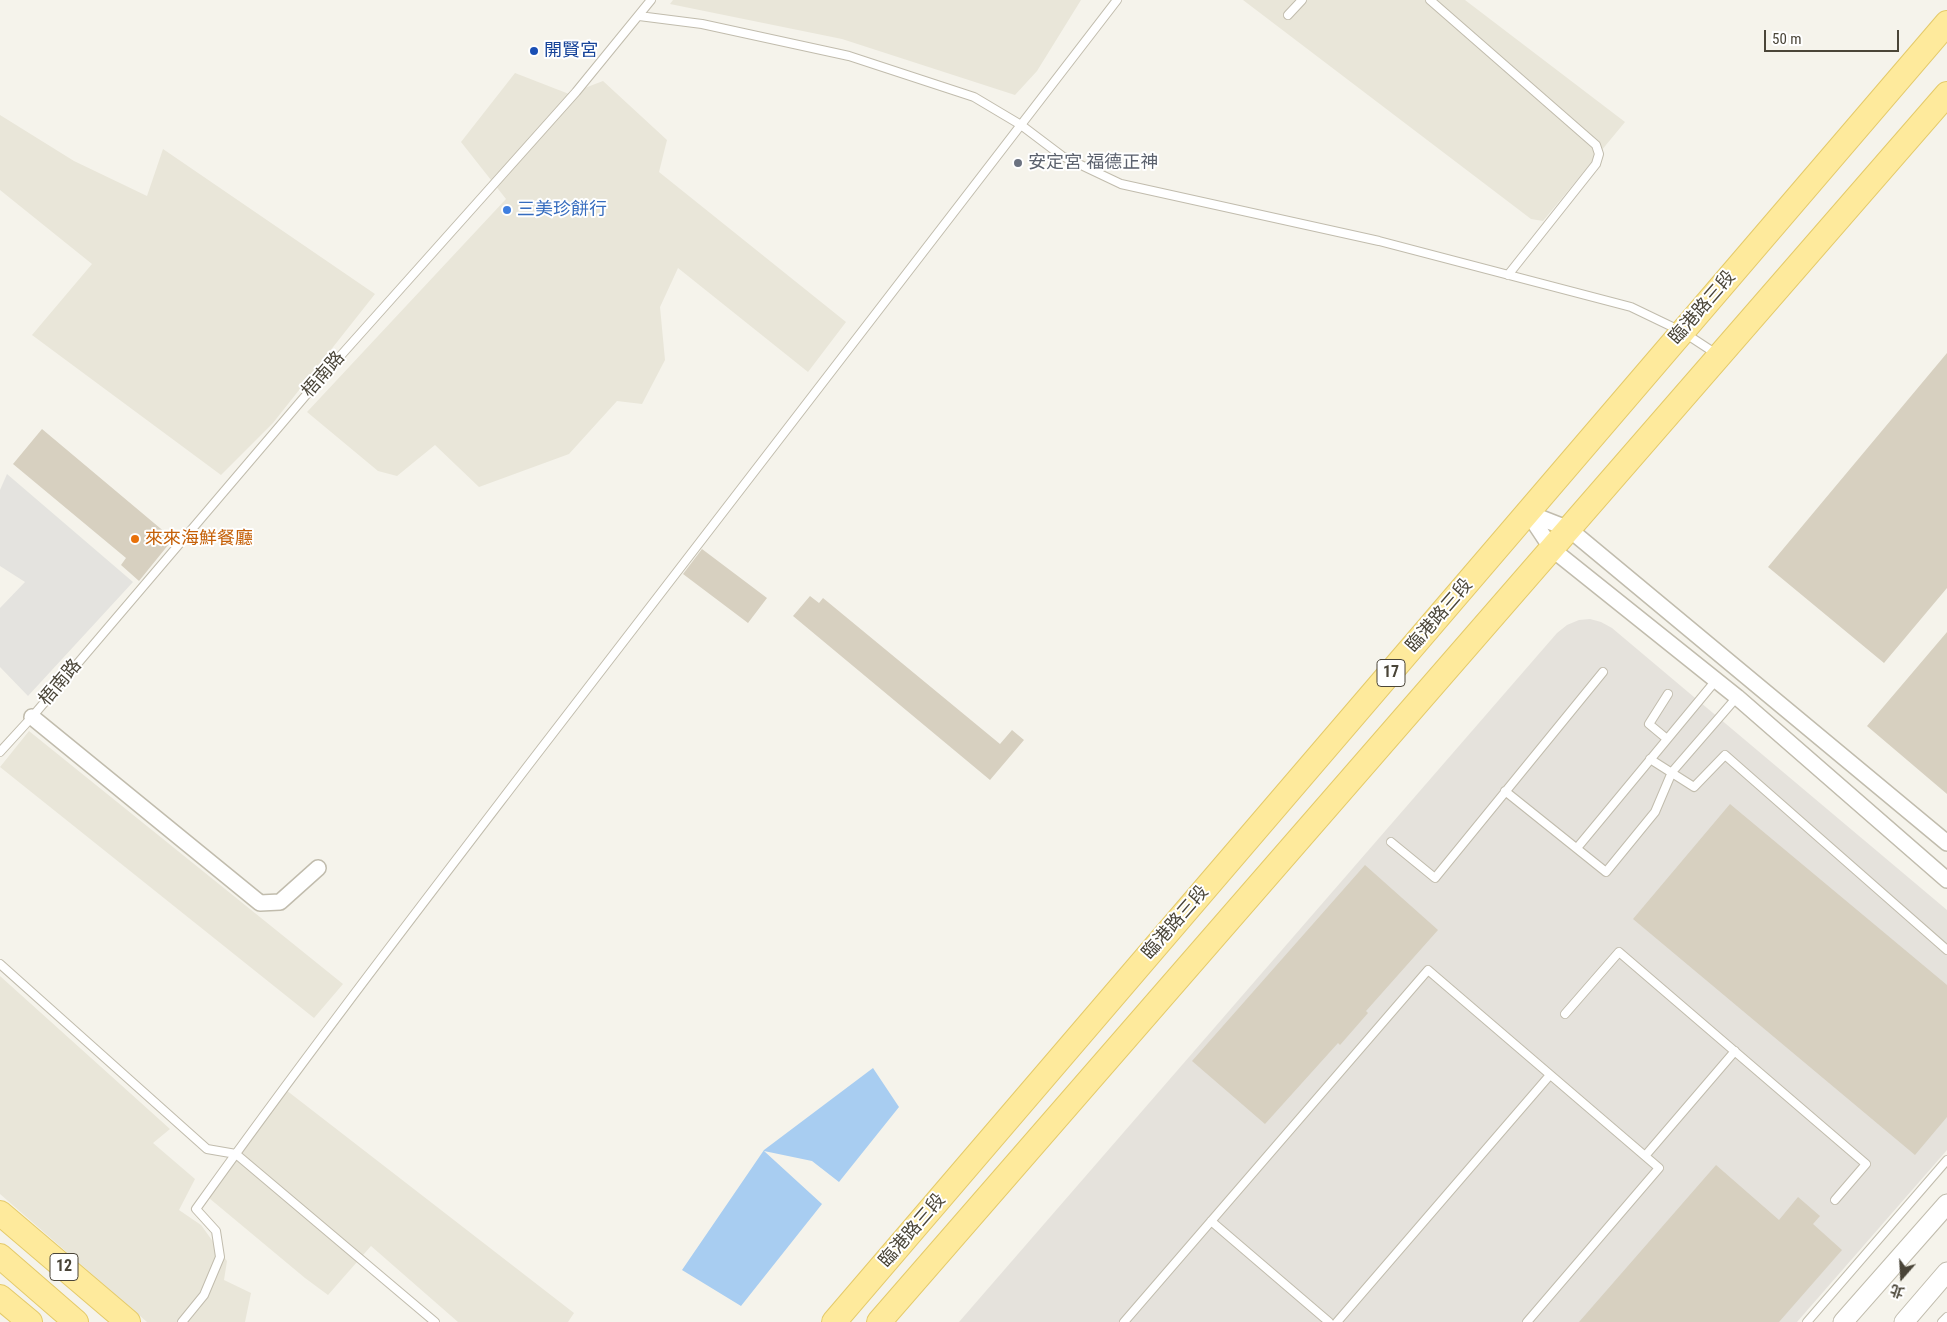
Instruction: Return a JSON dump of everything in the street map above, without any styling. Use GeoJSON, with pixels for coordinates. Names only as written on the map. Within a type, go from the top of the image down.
{"type":"FeatureCollection","features":[{"type":"Feature","properties":{"kind":"main road","name":"臨港路三段"},"geometry":{"type":"LineString","coordinates":[[834,1322],[1947,23]]}},
{"type":"Feature","properties":{"kind":"main road","name":"臨港路三段"},"geometry":{"type":"LineString","coordinates":[[879,1322],[1947,94]]}},
{"type":"Feature","properties":{"kind":"main road","name":"12"},"geometry":{"type":"LineString","coordinates":[[0,1212],[128,1322]]}},
{"type":"Feature","properties":{"kind":"main road","name":"12"},"geometry":{"type":"LineString","coordinates":[[0,1256],[76,1322]]}},
{"type":"Feature","properties":{"kind":"main road"},"geometry":{"type":"LineString","coordinates":[[0,1297],[30,1322]]}},
{"type":"Feature","properties":{"kind":"street"},"geometry":{"type":"LineString","coordinates":[[1528,513],[1569,529],[1947,843]]}},
{"type":"Feature","properties":{"kind":"street"},"geometry":{"type":"LineString","coordinates":[[1528,513],[1552,549],[1737,696],[1947,880]]}},
{"type":"Feature","properties":{"kind":"street"},"geometry":{"type":"LineString","coordinates":[[32,717],[260,903],[280,902],[318,868]]}},
{"type":"Feature","properties":{"kind":"street"},"geometry":{"type":"LineString","coordinates":[[1844,1322],[1947,1204]]}},
{"type":"Feature","properties":{"kind":"street"},"geometry":{"type":"LineString","coordinates":[[1904,1322],[1947,1272]]}},
{"type":"Feature","properties":{"kind":"lane","name":"梧南路"},"geometry":{"type":"LineString","coordinates":[[0,752],[32,717],[318,381],[576,92],[651,0]]}},
{"type":"Feature","properties":{"kind":"lane"},"geometry":{"type":"LineString","coordinates":[[182,1322],[204,1295],[220,1257],[216,1232],[196,1209],[370,972],[1116,0]]}},
{"type":"Feature","properties":{"kind":"lane"},"geometry":{"type":"LineString","coordinates":[[1288,15],[1302,0]]}},
{"type":"Feature","properties":{"kind":"lane"},"geometry":{"type":"LineString","coordinates":[[1430,0],[1596,145],[1599,154],[1596,164],[1508,275]]}},
{"type":"Feature","properties":{"kind":"lane"},"geometry":{"type":"LineString","coordinates":[[639,16],[702,24],[849,56],[974,97],[1021,125],[1062,156],[1121,184],[1379,241],[1631,307],[1683,332],[1719,356]]}},
{"type":"Feature","properties":{"kind":"lane"},"geometry":{"type":"LineString","coordinates":[[1391,842],[1435,878],[1602,672]]}},
{"type":"Feature","properties":{"kind":"lane"},"geometry":{"type":"LineString","coordinates":[[1577,848],[1716,679]]}},
{"type":"Feature","properties":{"kind":"lane"},"geometry":{"type":"LineString","coordinates":[[1666,739],[1649,724],[1668,694]]}},
{"type":"Feature","properties":{"kind":"lane"},"geometry":{"type":"LineString","coordinates":[[1506,791],[1606,872],[1655,812],[1672,772],[1737,696]]}},
{"type":"Feature","properties":{"kind":"lane"},"geometry":{"type":"LineString","coordinates":[[1650,759],[1694,787],[1725,755],[1947,950]]}},
{"type":"Feature","properties":{"kind":"lane"},"geometry":{"type":"LineString","coordinates":[[1565,1014],[1619,952],[1866,1164],[1835,1200]]}},
{"type":"Feature","properties":{"kind":"lane"},"geometry":{"type":"LineString","coordinates":[[0,964],[206,1149],[236,1154],[435,1322]]}},
{"type":"Feature","properties":{"kind":"lane"},"geometry":{"type":"LineString","coordinates":[[1124,1322],[1428,970],[1659,1168],[1527,1322]]}},
{"type":"Feature","properties":{"kind":"lane"},"geometry":{"type":"LineString","coordinates":[[1645,1156],[1735,1051]]}},
{"type":"Feature","properties":{"kind":"lane"},"geometry":{"type":"LineString","coordinates":[[1337,1322],[1550,1075]]}},
{"type":"Feature","properties":{"kind":"lane"},"geometry":{"type":"LineString","coordinates":[[1807,1322],[1947,1160]]}},
{"type":"Feature","properties":{"kind":"lane"},"geometry":{"type":"LineString","coordinates":[[1211,1221],[1329,1322]]}},
{"type":"Feature","properties":{"kind":"lane"},"geometry":{"type":"LineString","coordinates":[[1942,1322],[1947,1317]]}},
{"type":"Feature","properties":{"kind":"shaded area"},"geometry":{"type":"Polygon","coordinates":[[[673,0],[1081,0],[1037,71],[1015,95],[842,39],[670,4],[673,0]]]}},
{"type":"Feature","properties":{"kind":"shaded area"},"geometry":{"type":"Polygon","coordinates":[[[1243,0],[1465,0],[1625,122],[1543,221],[1531,219],[1243,0]]]}},
{"type":"Feature","properties":{"kind":"shaded area"},"geometry":{"type":"Polygon","coordinates":[[[515,73],[569,94],[603,81],[667,140],[659,172],[846,322],[808,372],[678,268],[660,307],[665,360],[642,404],[617,401],[569,454],[479,487],[435,445],[397,476],[378,471],[307,412],[506,199],[461,142],[515,73]]]}},
{"type":"Feature","properties":{"kind":"shaded area"},"geometry":{"type":"Polygon","coordinates":[[[0,115],[74,161],[147,196],[163,149],[375,294],[273,423],[221,475],[32,335],[92,264],[0,190],[0,115]]]}},
{"type":"Feature","properties":{"kind":"shaded area"},"geometry":{"type":"Polygon","coordinates":[[[7,474],[133,582],[28,696],[0,667],[0,608],[25,582],[0,566],[0,490],[7,474]]]}},
{"type":"Feature","properties":{"kind":"shaded area"},"geometry":{"type":"Polygon","coordinates":[[[1590,619],[1612,628],[1947,910],[1947,1150],[1797,1322],[959,1322],[1557,633],[1567,625],[1579,620],[1590,619]]]}},
{"type":"Feature","properties":{"kind":"shaded area"},"geometry":{"type":"Polygon","coordinates":[[[29,731],[343,984],[314,1018],[0,767],[29,731]]]}},
{"type":"Feature","properties":{"kind":"shaded area"},"geometry":{"type":"Polygon","coordinates":[[[0,976],[170,1129],[153,1143],[195,1179],[179,1210],[201,1225],[227,1261],[224,1280],[251,1293],[245,1322],[147,1322],[0,1194],[0,976]]]}},
{"type":"Feature","properties":{"kind":"shaded area"},"geometry":{"type":"Polygon","coordinates":[[[286,1090],[574,1313],[568,1322],[458,1322],[371,1246],[328,1295],[305,1278],[209,1198],[286,1090]]]}},
{"type":"Feature","properties":{"kind":"water"},"geometry":{"type":"Polygon","coordinates":[[[873,1068],[899,1107],[839,1182],[812,1161],[764,1151],[822,1204],[741,1306],[682,1270],[764,1150],[873,1068]]]}},
{"type":"Feature","properties":{"kind":"building"},"geometry":{"type":"Polygon","coordinates":[[[1947,353],[1947,588],[1884,663],[1768,567],[1947,353]]]}},
{"type":"Feature","properties":{"kind":"building"},"geometry":{"type":"Polygon","coordinates":[[[42,429],[173,539],[139,581],[121,565],[126,558],[13,464],[42,429]]]}},
{"type":"Feature","properties":{"kind":"building"},"geometry":{"type":"Polygon","coordinates":[[[702,549],[767,598],[748,623],[683,574],[702,549]]]}},
{"type":"Feature","properties":{"kind":"building"},"geometry":{"type":"Polygon","coordinates":[[[810,596],[819,603],[823,598],[1000,744],[1012,730],[1024,740],[990,780],[793,616],[810,596]]]}},
{"type":"Feature","properties":{"kind":"building"},"geometry":{"type":"Polygon","coordinates":[[[1947,632],[1947,794],[1867,726],[1947,632]]]}},
{"type":"Feature","properties":{"kind":"building"},"geometry":{"type":"Polygon","coordinates":[[[1730,804],[1947,985],[1947,1117],[1915,1155],[1633,919],[1730,804]]]}},
{"type":"Feature","properties":{"kind":"building"},"geometry":{"type":"Polygon","coordinates":[[[1365,865],[1438,930],[1366,1011],[1368,1013],[1340,1045],[1338,1043],[1265,1124],[1192,1061],[1365,865]]]}},
{"type":"Feature","properties":{"kind":"building"},"geometry":{"type":"Polygon","coordinates":[[[1716,1165],[1779,1220],[1798,1197],[1820,1216],[1813,1224],[1842,1250],[1779,1322],[1579,1322],[1716,1165]]]}},
{"type":"Feature","properties":{"kind":"place","name":"開賢宮"},"geometry":{"type":"Point","coordinates":[534,51]}},
{"type":"Feature","properties":{"kind":"place","name":"安定宮 福德正神"},"geometry":{"type":"Point","coordinates":[1018,163]}},
{"type":"Feature","properties":{"kind":"place","name":"三美珍餅行"},"geometry":{"type":"Point","coordinates":[507,210]}},
{"type":"Feature","properties":{"kind":"place","name":"來來海鮮餐廳"},"geometry":{"type":"Point","coordinates":[135,539]}}]}
